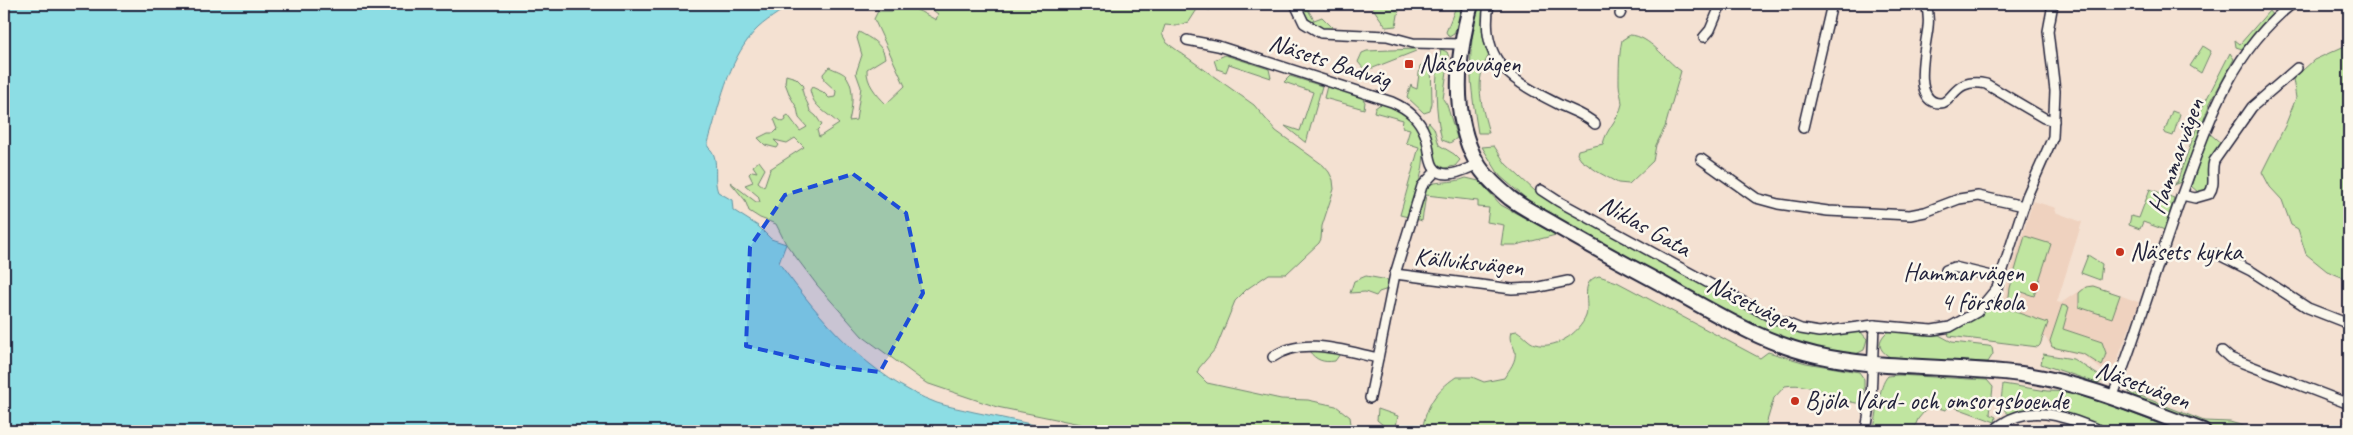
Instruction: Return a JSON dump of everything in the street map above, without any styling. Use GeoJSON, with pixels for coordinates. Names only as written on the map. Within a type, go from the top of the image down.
{"type":"FeatureCollection","features":[{"type":"Feature","properties":{"kind":"street"},"geometry":{"type":"LineString","coordinates":[[1295,4],[1304,23],[1322,33],[1387,36],[1413,43],[1461,44]]}},
{"type":"Feature","properties":{"kind":"street","name":"Näsetvägen"},"geometry":{"type":"LineString","coordinates":[[1471,4],[1461,44],[1459,102],[1463,123],[1478,164],[1500,189],[1524,207],[1593,247],[1760,335],[1814,355],[1872,363],[2019,374],[2064,382],[2203,431]]}},
{"type":"Feature","properties":{"kind":"street"},"geometry":{"type":"LineString","coordinates":[[1489,4],[1486,22],[1487,40],[1493,55],[1500,65],[1528,86],[1583,115],[1595,124]]}},
{"type":"Feature","properties":{"kind":"street"},"geometry":{"type":"LineString","coordinates":[[1620,14],[1624,4]]}},
{"type":"Feature","properties":{"kind":"street"},"geometry":{"type":"LineString","coordinates":[[1704,37],[1710,30],[1722,4]]}},
{"type":"Feature","properties":{"kind":"street"},"geometry":{"type":"LineString","coordinates":[[1803,128],[1832,4]]}},
{"type":"Feature","properties":{"kind":"street"},"geometry":{"type":"LineString","coordinates":[[1926,4],[1928,25],[1922,66],[1928,96],[1932,100],[1940,103],[1966,83],[1986,84],[2044,118],[2054,121]]}},
{"type":"Feature","properties":{"kind":"street","name":"Niklas Gata"},"geometry":{"type":"LineString","coordinates":[[1541,190],[1558,202],[1769,316],[1801,329],[1819,332],[1874,326],[1926,330],[1950,327],[1969,318],[1982,307],[1998,288],[2024,206],[2050,147],[2054,121],[2055,91],[2048,31],[2053,4]]}},
{"type":"Feature","properties":{"kind":"street","name":"Hammarvägen"},"geometry":{"type":"LineString","coordinates":[[2112,398],[2182,195],[2222,91],[2256,42],[2292,4]]}},
{"type":"Feature","properties":{"kind":"street","name":"Näsets Badväg"},"geometry":{"type":"LineString","coordinates":[[1187,40],[1237,52],[1401,106],[1415,117],[1421,126],[1426,136],[1431,164],[1436,171]]}},
{"type":"Feature","properties":{"kind":"street"},"geometry":{"type":"LineString","coordinates":[[2182,195],[2195,198],[2209,194],[2214,183],[2212,171],[2214,161],[2252,107],[2297,68]]}},
{"type":"Feature","properties":{"kind":"street"},"geometry":{"type":"LineString","coordinates":[[1701,159],[1756,198],[1778,204],[1828,211],[1910,215],[1925,212],[1959,199],[1978,196],[2024,206]]}},
{"type":"Feature","properties":{"kind":"street"},"geometry":{"type":"LineString","coordinates":[[1436,171],[1450,174],[1478,164]]}},
{"type":"Feature","properties":{"kind":"street","name":"Källviksvägen"},"geometry":{"type":"LineString","coordinates":[[1370,398],[1395,274],[1422,186],[1436,171]]}},
{"type":"Feature","properties":{"kind":"street"},"geometry":{"type":"LineString","coordinates":[[2217,254],[2251,271],[2308,308],[2349,324]]}},
{"type":"Feature","properties":{"kind":"street"},"geometry":{"type":"LineString","coordinates":[[1946,270],[1954,267],[2000,278]]}},
{"type":"Feature","properties":{"kind":"street","name":"Källviksvägen"},"geometry":{"type":"LineString","coordinates":[[1395,274],[1512,290],[1534,288],[1568,280]]}},
{"type":"Feature","properties":{"kind":"street"},"geometry":{"type":"LineString","coordinates":[[1866,431],[1870,400],[1874,326]]}},
{"type":"Feature","properties":{"kind":"street"},"geometry":{"type":"LineString","coordinates":[[1273,357],[1286,349],[1308,346],[1378,358]]}},
{"type":"Feature","properties":{"kind":"street"},"geometry":{"type":"LineString","coordinates":[[2222,351],[2230,358],[2349,404]]}},
{"type":"Feature","properties":{"kind":"street"},"geometry":{"type":"LineString","coordinates":[[1998,427],[2007,420],[2037,413],[2063,417],[2102,431]]}},
{"type":"Feature","properties":{"kind":"highlighted area"},"geometry":{"type":"Polygon","coordinates":[[[853,174],[906,213],[923,293],[880,372],[836,367],[746,346],[750,247],[785,195],[853,174]]]}},
{"type":"Feature","properties":{"kind":"shaded area","name":"Hammarvägen 4 förskola"},"geometry":{"type":"Polygon","coordinates":[[[2033,201],[2056,208],[2055,212],[2082,222],[2057,302],[2061,303],[2086,286],[2093,285],[2138,302],[2113,371],[2103,371],[2083,355],[2052,348],[2045,337],[2013,325],[2009,319],[2005,299],[2006,288],[2033,201]]]}},
{"type":"Feature","properties":{"kind":"green space"},"geometry":{"type":"Polygon","coordinates":[[[894,4],[910,7],[936,20],[938,14],[927,6],[918,4],[1212,4],[1210,10],[1198,8],[1189,22],[1176,26],[1165,25],[1162,34],[1167,43],[1254,105],[1276,131],[1323,165],[1333,180],[1334,189],[1322,226],[1319,243],[1286,274],[1269,274],[1247,289],[1235,301],[1216,348],[1197,373],[1207,383],[1281,399],[1308,400],[1336,406],[1350,417],[1352,431],[1114,431],[997,407],[926,383],[862,336],[817,285],[786,244],[776,224],[760,218],[749,211],[745,200],[730,182],[756,202],[760,202],[758,196],[745,185],[753,182],[749,174],[752,171],[757,172],[753,166],[759,161],[765,169],[758,182],[764,187],[770,169],[804,147],[795,138],[787,143],[774,140],[779,145],[777,148],[765,145],[758,138],[768,133],[774,133],[778,129],[774,119],[776,118],[783,122],[788,115],[800,131],[807,127],[799,118],[797,108],[790,96],[785,83],[786,75],[796,78],[804,86],[802,89],[810,111],[822,125],[817,130],[819,137],[839,124],[817,106],[810,90],[812,87],[823,92],[829,98],[835,97],[836,91],[824,80],[823,74],[829,67],[843,74],[850,82],[852,99],[849,121],[856,120],[861,87],[856,73],[862,55],[857,38],[859,32],[875,42],[884,53],[885,58],[867,69],[868,79],[872,88],[886,104],[905,86],[874,19],[878,11],[893,11],[894,4]]]}},
{"type":"Feature","properties":{"kind":"green space"},"geometry":{"type":"Polygon","coordinates":[[[1300,4],[1311,4],[1307,8],[1314,20],[1322,17],[1335,30],[1328,30],[1317,26],[1309,20],[1300,4]]]}},
{"type":"Feature","properties":{"kind":"green space"},"geometry":{"type":"Polygon","coordinates":[[[1370,4],[1400,4],[1396,26],[1386,27],[1370,4]]]}},
{"type":"Feature","properties":{"kind":"green space"},"geometry":{"type":"Polygon","coordinates":[[[1457,4],[1464,4],[1454,34],[1449,37],[1446,32],[1457,4]]]}},
{"type":"Feature","properties":{"kind":"green space"},"geometry":{"type":"Polygon","coordinates":[[[1479,4],[1486,4],[1483,35],[1489,55],[1481,74],[1480,94],[1489,133],[1478,133],[1471,84],[1472,38],[1479,4]]]}},
{"type":"Feature","properties":{"kind":"green space"},"geometry":{"type":"Polygon","coordinates":[[[2269,11],[2272,15],[2242,49],[2236,47],[2235,40],[2240,44],[2269,11]]]}},
{"type":"Feature","properties":{"kind":"green space"},"geometry":{"type":"Polygon","coordinates":[[[1630,35],[1644,39],[1681,71],[1665,127],[1656,145],[1653,161],[1629,184],[1618,183],[1598,172],[1581,160],[1577,154],[1578,150],[1603,144],[1620,109],[1622,104],[1619,84],[1620,51],[1622,40],[1630,35]]]}},
{"type":"Feature","properties":{"kind":"green space"},"geometry":{"type":"Polygon","coordinates":[[[2349,44],[2349,280],[2327,271],[2306,254],[2298,229],[2291,225],[2282,200],[2270,187],[2262,172],[2285,126],[2296,98],[2293,79],[2314,60],[2349,44]]]}},
{"type":"Feature","properties":{"kind":"green space"},"geometry":{"type":"Polygon","coordinates":[[[2203,46],[2211,51],[2201,73],[2190,66],[2203,46]]]}},
{"type":"Feature","properties":{"kind":"green space"},"geometry":{"type":"Polygon","coordinates":[[[1415,49],[1416,51],[1373,68],[1363,68],[1358,62],[1362,53],[1367,51],[1415,49]]]}},
{"type":"Feature","properties":{"kind":"green space"},"geometry":{"type":"Polygon","coordinates":[[[1441,49],[1447,52],[1449,57],[1443,99],[1447,105],[1457,138],[1450,143],[1442,140],[1437,106],[1436,83],[1441,49]]]}},
{"type":"Feature","properties":{"kind":"green space"},"geometry":{"type":"Polygon","coordinates":[[[2230,53],[2234,59],[2210,103],[2181,182],[2173,185],[2177,182],[2200,119],[2197,118],[2230,53]]]}},
{"type":"Feature","properties":{"kind":"green space"},"geometry":{"type":"Polygon","coordinates":[[[1225,55],[1269,69],[1271,78],[1229,64],[1226,72],[1217,69],[1214,60],[1225,55]]]}},
{"type":"Feature","properties":{"kind":"green space"},"geometry":{"type":"Polygon","coordinates":[[[1431,58],[1432,103],[1430,111],[1424,113],[1407,97],[1411,84],[1412,87],[1417,89],[1420,66],[1431,58]]]}},
{"type":"Feature","properties":{"kind":"green space"},"geometry":{"type":"Polygon","coordinates":[[[1290,76],[1322,86],[1306,143],[1285,126],[1300,131],[1313,92],[1284,82],[1290,76]]]}},
{"type":"Feature","properties":{"kind":"green space"},"geometry":{"type":"Polygon","coordinates":[[[1327,86],[1361,96],[1365,102],[1364,109],[1324,98],[1327,86]]]}},
{"type":"Feature","properties":{"kind":"green space"},"geometry":{"type":"Polygon","coordinates":[[[1382,103],[1394,107],[1412,121],[1419,132],[1423,144],[1424,156],[1420,180],[1408,217],[1400,215],[1419,147],[1406,143],[1410,129],[1402,127],[1403,120],[1374,112],[1375,108],[1382,103]]]}},
{"type":"Feature","properties":{"kind":"green space"},"geometry":{"type":"Polygon","coordinates":[[[2172,111],[2180,114],[2173,136],[2164,133],[2172,111]]]}},
{"type":"Feature","properties":{"kind":"green space"},"geometry":{"type":"Polygon","coordinates":[[[1429,122],[1434,128],[1439,145],[1460,160],[1455,166],[1445,168],[1437,164],[1426,126],[1429,122]]]}},
{"type":"Feature","properties":{"kind":"green space"},"geometry":{"type":"Polygon","coordinates":[[[2209,133],[2222,144],[2214,151],[2211,158],[2209,184],[2204,191],[2199,193],[2191,186],[2209,133]]]}},
{"type":"Feature","properties":{"kind":"green space"},"geometry":{"type":"Polygon","coordinates":[[[1494,146],[1506,164],[1535,191],[1754,314],[1813,335],[1825,336],[1859,330],[1867,339],[1864,350],[1856,354],[1806,346],[1751,326],[1565,224],[1529,201],[1500,176],[1482,147],[1494,146]]]}},
{"type":"Feature","properties":{"kind":"green space"},"geometry":{"type":"Polygon","coordinates":[[[1466,178],[1479,181],[1501,205],[1556,235],[1516,245],[1501,245],[1504,225],[1487,222],[1489,208],[1478,207],[1478,201],[1426,195],[1422,221],[1416,219],[1426,186],[1466,178]]]}},
{"type":"Feature","properties":{"kind":"green space"},"geometry":{"type":"Polygon","coordinates":[[[2150,189],[2174,198],[2165,230],[2143,222],[2140,229],[2129,225],[2131,216],[2139,218],[2150,189]]]}},
{"type":"Feature","properties":{"kind":"green space"},"geometry":{"type":"Polygon","coordinates":[[[2025,236],[2051,244],[2034,296],[2022,292],[2016,308],[2008,304],[2010,288],[2025,236]]]}},
{"type":"Feature","properties":{"kind":"green space"},"geometry":{"type":"Polygon","coordinates":[[[2088,255],[2102,264],[2100,280],[2081,273],[2088,255]]]}},
{"type":"Feature","properties":{"kind":"green space"},"geometry":{"type":"Polygon","coordinates":[[[1366,276],[1388,280],[1388,289],[1379,292],[1376,296],[1365,292],[1350,293],[1354,281],[1366,276]]]}},
{"type":"Feature","properties":{"kind":"green space"},"geometry":{"type":"Polygon","coordinates":[[[1599,276],[1617,282],[1760,358],[1768,352],[1806,363],[1859,372],[1864,379],[1864,404],[1843,400],[1816,389],[1796,385],[1785,386],[1774,398],[1764,431],[1422,431],[1426,414],[1433,400],[1442,388],[1456,377],[1472,377],[1484,382],[1504,378],[1515,358],[1515,351],[1510,338],[1511,332],[1517,331],[1535,344],[1550,345],[1565,339],[1578,329],[1586,316],[1587,287],[1589,282],[1599,276]]]}},
{"type":"Feature","properties":{"kind":"green space"},"geometry":{"type":"Polygon","coordinates":[[[2093,286],[2120,295],[2112,318],[2079,307],[2079,293],[2086,287],[2093,286]]]}},
{"type":"Feature","properties":{"kind":"green space"},"geometry":{"type":"Polygon","coordinates":[[[1994,299],[2004,308],[2048,323],[2038,347],[1949,336],[1948,333],[1976,318],[1994,299]]]}},
{"type":"Feature","properties":{"kind":"green space"},"geometry":{"type":"Polygon","coordinates":[[[2062,305],[2069,307],[2063,329],[2102,342],[2106,353],[2102,366],[2083,354],[2052,347],[2050,341],[2062,305]]]}},
{"type":"Feature","properties":{"kind":"green space"},"geometry":{"type":"Polygon","coordinates":[[[1895,331],[1922,335],[1939,335],[1952,342],[1988,346],[1992,347],[1993,354],[1988,362],[1892,358],[1884,353],[1880,343],[1887,332],[1895,331]]]}},
{"type":"Feature","properties":{"kind":"green space"},"geometry":{"type":"Polygon","coordinates":[[[1310,349],[1340,354],[1335,361],[1327,362],[1314,357],[1309,351],[1310,349]]]}},
{"type":"Feature","properties":{"kind":"green space"},"geometry":{"type":"Polygon","coordinates":[[[2043,354],[2073,359],[2106,380],[2097,383],[2041,364],[2043,354]]]}},
{"type":"Feature","properties":{"kind":"green space"},"geometry":{"type":"Polygon","coordinates":[[[1888,376],[1987,380],[1993,387],[1990,414],[1996,417],[1995,422],[1949,405],[1946,410],[1929,406],[1918,419],[1913,431],[1873,431],[1882,387],[1888,376]]]}},
{"type":"Feature","properties":{"kind":"green space"},"geometry":{"type":"Polygon","coordinates":[[[2003,384],[2047,391],[2077,392],[2177,431],[2113,431],[2067,414],[2009,414],[2002,405],[2003,384]]]}},
{"type":"Feature","properties":{"kind":"green space"},"geometry":{"type":"Polygon","coordinates":[[[2128,391],[2204,421],[2230,422],[2260,431],[2227,432],[2207,429],[2156,409],[2128,391]]]}},
{"type":"Feature","properties":{"kind":"green space"},"geometry":{"type":"Polygon","coordinates":[[[1378,409],[1398,416],[1395,431],[1390,431],[1377,420],[1378,409]]]}},
{"type":"Feature","properties":{"kind":"water"},"geometry":{"type":"Polygon","coordinates":[[[4,4],[792,4],[767,20],[754,32],[737,57],[725,84],[708,143],[708,147],[714,156],[718,192],[732,200],[733,210],[758,226],[771,239],[786,244],[779,263],[811,305],[848,345],[889,378],[912,392],[937,403],[1060,431],[4,431],[4,4]]]}},
{"type":"Feature","properties":{"kind":"place","name":"Näsbovägen"},"geometry":{"type":"Point","coordinates":[1409,64]}},
{"type":"Feature","properties":{"kind":"place","name":"Näsets kyrka"},"geometry":{"type":"Point","coordinates":[2120,252]}},
{"type":"Feature","properties":{"kind":"place","name":"Hammarvägen 4 förskola"},"geometry":{"type":"Point","coordinates":[2034,287]}},
{"type":"Feature","properties":{"kind":"place","name":"Bjöla Vård- och omsorgsboende"},"geometry":{"type":"Point","coordinates":[1795,401]}}]}
